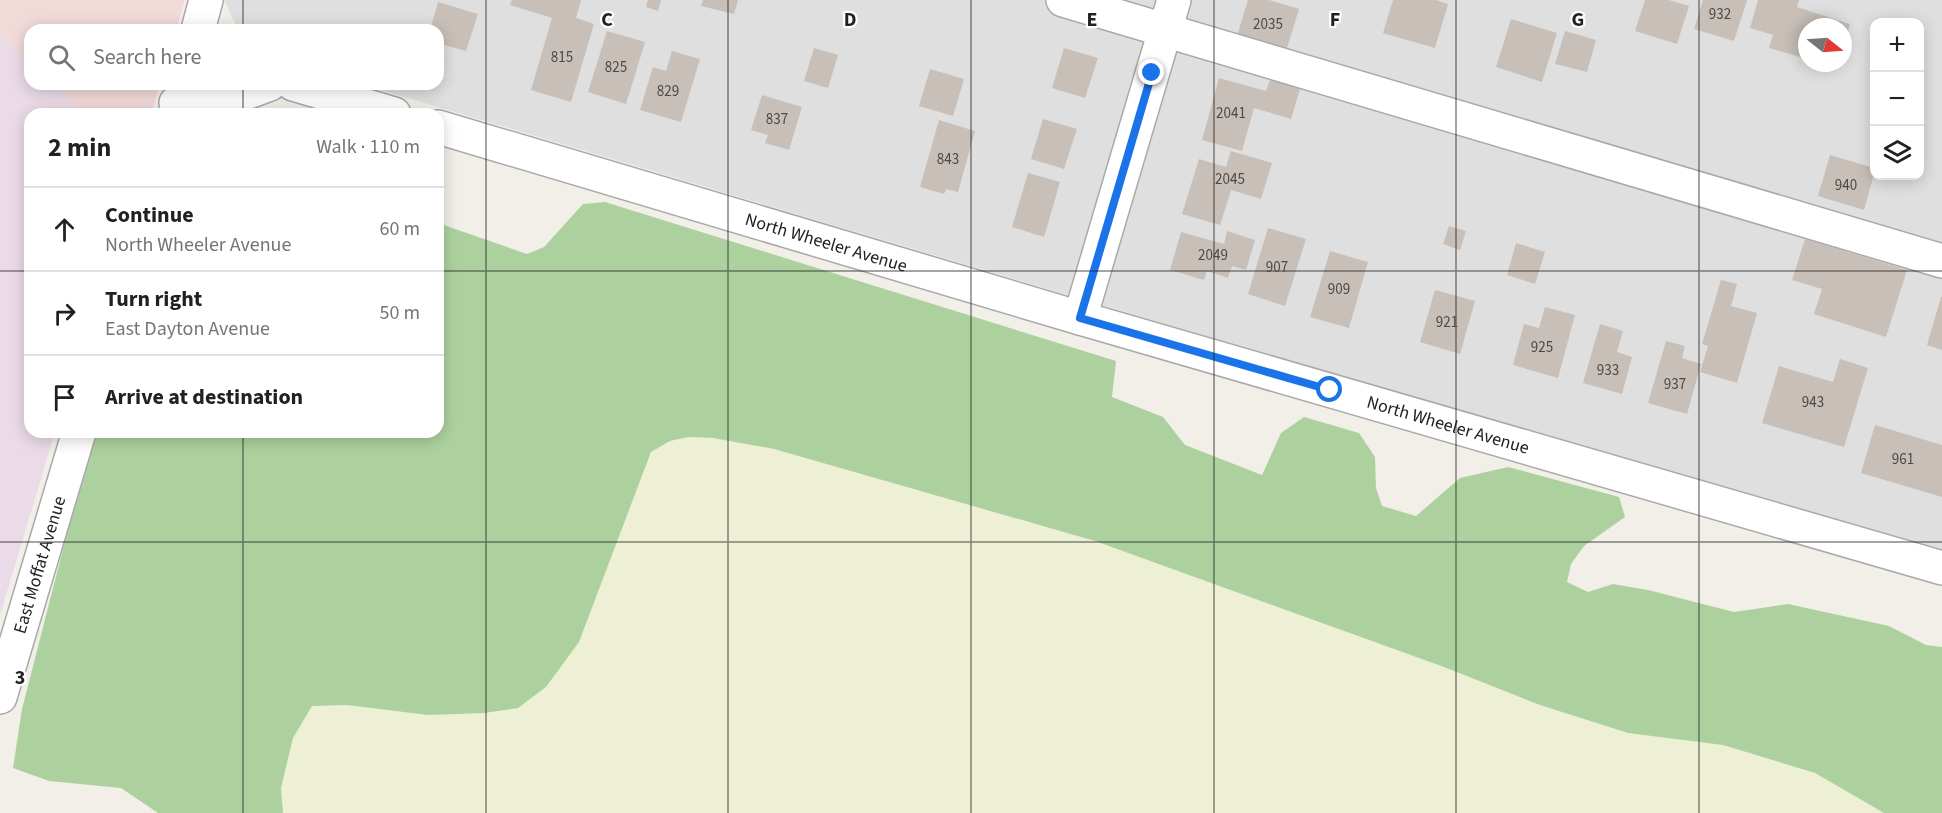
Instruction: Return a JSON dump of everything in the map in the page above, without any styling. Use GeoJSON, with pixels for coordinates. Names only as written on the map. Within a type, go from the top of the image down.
{"type":"FeatureCollection","features":[{"type":"Feature","properties":{"kind":"street"},"geometry":{"type":"LineString","coordinates":[[200,24],[206,0]]}},
{"type":"Feature","properties":{"kind":"street"},"geometry":{"type":"LineString","coordinates":[[1063,0],[1170,15],[1942,261]]}},
{"type":"Feature","properties":{"kind":"street"},"geometry":{"type":"LineString","coordinates":[[1080,318],[1170,15]]}},
{"type":"Feature","properties":{"kind":"street"},"geometry":{"type":"LineString","coordinates":[[177,100],[227,100],[254,90]]}},
{"type":"Feature","properties":{"kind":"street"},"geometry":{"type":"LineString","coordinates":[[313,90],[374,108]]}},
{"type":"Feature","properties":{"kind":"street","name":"North Wheeler Avenue"},"geometry":{"type":"LineString","coordinates":[[444,129],[1080,318],[1942,568]]}},
{"type":"Feature","properties":{"kind":"street","name":"East Moffat Avenue"},"geometry":{"type":"LineString","coordinates":[[0,697],[77,438]]}},
{"type":"Feature","properties":{"kind":"shaded area"},"geometry":{"type":"Polygon","coordinates":[[[0,0],[185,0],[178,24],[24,24],[24,57],[0,35],[0,0]]]}},
{"type":"Feature","properties":{"kind":"shaded area"},"geometry":{"type":"Polygon","coordinates":[[[224,0],[1942,0],[1942,552],[1561,442],[381,90],[444,90],[444,24],[235,24],[224,0]]]}},
{"type":"Feature","properties":{"kind":"shaded area"},"geometry":{"type":"Polygon","coordinates":[[[0,35],[24,57],[24,90],[59,90],[79,108],[24,108],[24,438],[53,438],[0,615],[0,35]]]}},
{"type":"Feature","properties":{"kind":"shaded area"},"geometry":{"type":"Polygon","coordinates":[[[59,90],[158,90],[153,108],[79,108],[59,90]]]}},
{"type":"Feature","properties":{"kind":"green space"},"geometry":{"type":"Polygon","coordinates":[[[605,202],[1116,361],[1112,397],[1163,417],[1185,445],[1262,475],[1281,433],[1304,417],[1359,433],[1375,457],[1376,488],[1382,506],[1416,516],[1460,478],[1508,467],[1619,497],[1625,517],[1584,546],[1571,564],[1567,582],[1588,592],[1613,584],[1648,590],[1734,612],[1788,604],[1889,626],[1926,645],[1942,647],[1942,813],[1884,813],[1815,773],[1723,745],[1628,733],[1540,705],[1444,667],[1095,541],[774,449],[713,438],[688,437],[670,441],[651,452],[579,642],[546,687],[518,708],[484,713],[428,715],[347,705],[312,706],[293,738],[281,788],[283,813],[158,813],[121,788],[49,781],[13,768],[22,709],[91,438],[444,438],[444,225],[527,254],[544,247],[583,204],[605,202]]]}},
{"type":"Feature","properties":{"kind":"green space"},"geometry":{"type":"Polygon","coordinates":[[[688,437],[713,438],[774,449],[1095,541],[1444,667],[1540,705],[1628,733],[1723,745],[1815,773],[1884,813],[283,813],[281,788],[293,738],[312,706],[347,705],[579,642],[651,452],[671,441],[688,437]]]}},
{"type":"Feature","properties":{"kind":"building"},"geometry":{"type":"Polygon","coordinates":[[[512,0],[581,0],[576,18],[594,24],[571,102],[531,90],[552,18],[510,5],[512,0]]]}},
{"type":"Feature","properties":{"kind":"building"},"geometry":{"type":"Polygon","coordinates":[[[648,0],[661,0],[658,11],[646,7],[648,0]]]}},
{"type":"Feature","properties":{"kind":"building"},"geometry":{"type":"Polygon","coordinates":[[[703,0],[738,0],[734,14],[701,6],[703,0]]]}},
{"type":"Feature","properties":{"kind":"building"},"geometry":{"type":"Polygon","coordinates":[[[1248,0],[1269,0],[1299,9],[1285,54],[1236,39],[1248,0]]]}},
{"type":"Feature","properties":{"kind":"building"},"geometry":{"type":"Polygon","coordinates":[[[1393,0],[1436,0],[1448,4],[1435,48],[1383,33],[1393,0]]]}},
{"type":"Feature","properties":{"kind":"building"},"geometry":{"type":"Polygon","coordinates":[[[1645,0],[1669,0],[1689,6],[1677,44],[1635,31],[1645,0]]]}},
{"type":"Feature","properties":{"kind":"building"},"geometry":{"type":"Polygon","coordinates":[[[1703,0],[1747,0],[1734,41],[1694,29],[1703,0]]]}},
{"type":"Feature","properties":{"kind":"building"},"geometry":{"type":"Polygon","coordinates":[[[1758,0],[1799,0],[1797,7],[1831,18],[1798,18],[1798,56],[1769,48],[1773,35],[1750,28],[1758,0]]]}},
{"type":"Feature","properties":{"kind":"building"},"geometry":{"type":"Polygon","coordinates":[[[438,2],[478,14],[466,51],[444,45],[444,24],[432,24],[438,2]]]}},
{"type":"Feature","properties":{"kind":"building"},"geometry":{"type":"Polygon","coordinates":[[[1511,19],[1557,33],[1542,82],[1496,67],[1511,19]]]}},
{"type":"Feature","properties":{"kind":"building"},"geometry":{"type":"Polygon","coordinates":[[[607,31],[645,42],[626,104],[588,92],[607,31]]]}},
{"type":"Feature","properties":{"kind":"building"},"geometry":{"type":"Polygon","coordinates":[[[1565,31],[1596,40],[1587,72],[1555,64],[1565,31]]]}},
{"type":"Feature","properties":{"kind":"building"},"geometry":{"type":"Polygon","coordinates":[[[814,48],[838,55],[828,88],[804,81],[814,48]]]}},
{"type":"Feature","properties":{"kind":"building"},"geometry":{"type":"Polygon","coordinates":[[[1064,48],[1098,58],[1085,98],[1052,88],[1064,48]]]}},
{"type":"Feature","properties":{"kind":"building"},"geometry":{"type":"Polygon","coordinates":[[[672,51],[700,59],[681,122],[640,110],[653,67],[666,71],[672,51]]]}},
{"type":"Feature","properties":{"kind":"building"},"geometry":{"type":"Polygon","coordinates":[[[930,69],[964,79],[953,116],[919,106],[930,69]]]}},
{"type":"Feature","properties":{"kind":"building"},"geometry":{"type":"Polygon","coordinates":[[[1271,77],[1301,86],[1291,119],[1254,108],[1242,151],[1202,140],[1219,78],[1266,91],[1271,77]]]}},
{"type":"Feature","properties":{"kind":"building"},"geometry":{"type":"Polygon","coordinates":[[[762,95],[802,107],[789,150],[765,143],[768,135],[751,130],[762,95]]]}},
{"type":"Feature","properties":{"kind":"building"},"geometry":{"type":"Polygon","coordinates":[[[1043,119],[1077,129],[1064,169],[1031,159],[1043,119]]]}},
{"type":"Feature","properties":{"kind":"building"},"geometry":{"type":"Polygon","coordinates":[[[939,120],[975,131],[958,192],[946,189],[944,194],[920,187],[939,120]]]}},
{"type":"Feature","properties":{"kind":"building"},"geometry":{"type":"Polygon","coordinates":[[[1231,151],[1272,163],[1261,199],[1231,190],[1220,225],[1182,214],[1199,159],[1226,167],[1231,151]]]}},
{"type":"Feature","properties":{"kind":"building"},"geometry":{"type":"Polygon","coordinates":[[[1830,155],[1870,167],[1870,180],[1872,180],[1864,210],[1818,196],[1830,155]]]}},
{"type":"Feature","properties":{"kind":"building"},"geometry":{"type":"Polygon","coordinates":[[[1028,173],[1060,182],[1044,237],[1012,227],[1028,173]]]}},
{"type":"Feature","properties":{"kind":"building"},"geometry":{"type":"Polygon","coordinates":[[[1449,226],[1466,231],[1460,250],[1443,244],[1449,226]]]}},
{"type":"Feature","properties":{"kind":"building"},"geometry":{"type":"Polygon","coordinates":[[[1268,228],[1306,239],[1285,306],[1248,294],[1268,228]]]}},
{"type":"Feature","properties":{"kind":"building"},"geometry":{"type":"Polygon","coordinates":[[[1227,231],[1255,240],[1246,270],[1232,266],[1228,278],[1207,271],[1204,280],[1170,270],[1181,232],[1224,244],[1227,231]]]}},
{"type":"Feature","properties":{"kind":"building"},"geometry":{"type":"Polygon","coordinates":[[[1805,239],[1907,270],[1886,337],[1814,314],[1822,289],[1792,280],[1805,239]]]}},
{"type":"Feature","properties":{"kind":"building"},"geometry":{"type":"Polygon","coordinates":[[[1516,243],[1545,252],[1535,284],[1507,275],[1516,243]]]}},
{"type":"Feature","properties":{"kind":"building"},"geometry":{"type":"Polygon","coordinates":[[[1330,251],[1368,262],[1349,328],[1310,317],[1330,251]]]}},
{"type":"Feature","properties":{"kind":"building"},"geometry":{"type":"Polygon","coordinates":[[[1721,280],[1737,284],[1731,306],[1757,313],[1737,383],[1700,372],[1708,346],[1702,344],[1721,280]]]}},
{"type":"Feature","properties":{"kind":"building"},"geometry":{"type":"Polygon","coordinates":[[[1435,290],[1475,301],[1460,354],[1420,342],[1435,290]]]}},
{"type":"Feature","properties":{"kind":"building"},"geometry":{"type":"Polygon","coordinates":[[[1942,297],[1942,350],[1927,345],[1942,297]]]}},
{"type":"Feature","properties":{"kind":"building"},"geometry":{"type":"Polygon","coordinates":[[[1545,307],[1575,315],[1558,378],[1513,365],[1524,324],[1539,328],[1545,307]]]}},
{"type":"Feature","properties":{"kind":"building"},"geometry":{"type":"Polygon","coordinates":[[[1600,324],[1623,331],[1617,352],[1632,357],[1622,394],[1583,383],[1600,324]]]}},
{"type":"Feature","properties":{"kind":"building"},"geometry":{"type":"Polygon","coordinates":[[[1666,341],[1685,346],[1682,358],[1701,364],[1687,414],[1648,403],[1666,341]]]}},
{"type":"Feature","properties":{"kind":"building"},"geometry":{"type":"Polygon","coordinates":[[[1840,359],[1868,368],[1844,447],[1762,423],[1779,366],[1833,382],[1840,359]]]}},
{"type":"Feature","properties":{"kind":"building"},"geometry":{"type":"Polygon","coordinates":[[[1875,425],[1942,445],[1942,497],[1861,473],[1875,425]]]}},
{"type":"Feature","properties":{"kind":"route"},"geometry":{"type":"LineString","coordinates":[[1152,73],[1080,318],[1330,390]]}}]}
